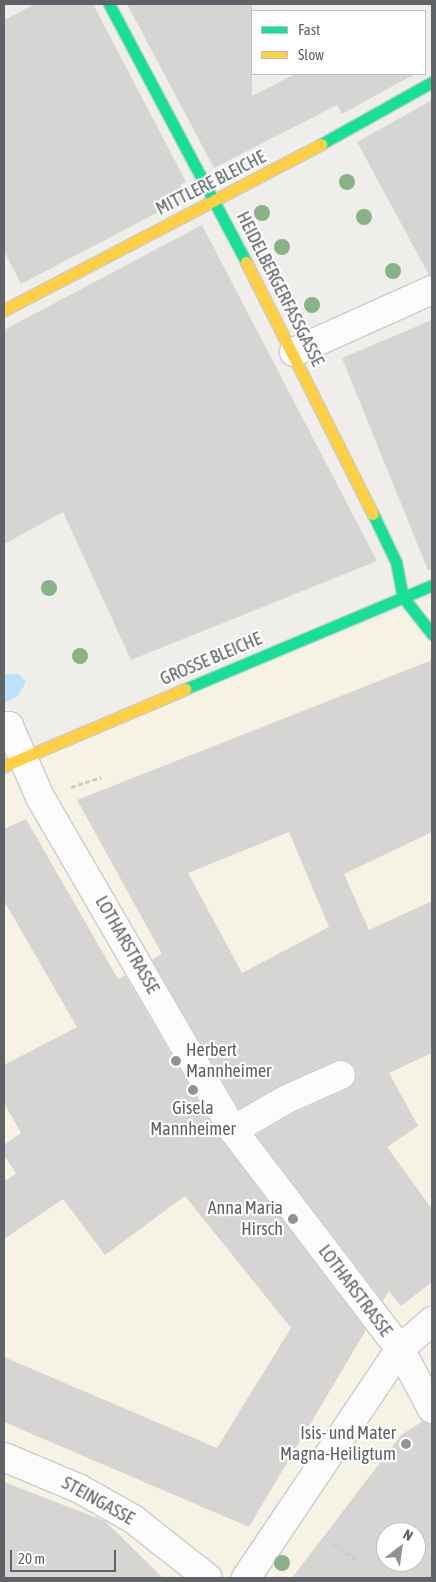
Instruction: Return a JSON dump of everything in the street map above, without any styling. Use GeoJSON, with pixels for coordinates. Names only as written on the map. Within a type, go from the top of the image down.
{"type":"FeatureCollection","features":[{"type":"Feature","properties":{"kind":"street","name":"HEIDELBERGERFASSGASSE"},"geometry":{"type":"LineString","coordinates":[[109,4],[215,200],[294,352],[396,562],[403,597]]}},
{"type":"Feature","properties":{"kind":"street","name":"MITTLERE BLEICHE"},"geometry":{"type":"LineString","coordinates":[[4,310],[215,200],[432,82]]}},
{"type":"Feature","properties":{"kind":"street"},"geometry":{"type":"LineString","coordinates":[[294,352],[432,290]]}},
{"type":"Feature","properties":{"kind":"street","name":"GROSSE BLEICHE"},"geometry":{"type":"LineString","coordinates":[[13,762],[432,585]]}},
{"type":"Feature","properties":{"kind":"street"},"geometry":{"type":"LineString","coordinates":[[403,597],[432,634]]}},
{"type":"Feature","properties":{"kind":"street","name":"LOTHARSTRASSE"},"geometry":{"type":"LineString","coordinates":[[4,726],[9,726],[13,762],[48,812],[233,1130],[400,1349],[432,1409]]}},
{"type":"Feature","properties":{"kind":"street"},"geometry":{"type":"LineString","coordinates":[[233,1130],[287,1099],[341,1075]]}},
{"type":"Feature","properties":{"kind":"street"},"geometry":{"type":"LineString","coordinates":[[246,1578],[400,1349],[432,1320]]}},
{"type":"Feature","properties":{"kind":"street","name":"STEINGASSE"},"geometry":{"type":"LineString","coordinates":[[4,1456],[80,1489],[133,1519],[208,1578]]}},
{"type":"Feature","properties":{"kind":"path"},"geometry":{"type":"LineString","coordinates":[[334,1544],[357,1561]]}},
{"type":"Feature","properties":{"kind":"shaded area"},"geometry":{"type":"Polygon","coordinates":[[[432,598],[432,1578],[4,1578],[4,762],[432,598]]]}},
{"type":"Feature","properties":{"kind":"water"},"geometry":{"type":"Polygon","coordinates":[[[4,674],[19,674],[26,682],[18,696],[4,703],[4,674]]]}},
{"type":"Feature","properties":{"kind":"building"},"geometry":{"type":"Polygon","coordinates":[[[35,4],[93,4],[186,182],[180,185],[187,197],[21,284],[4,251],[4,20],[35,4]]]}},
{"type":"Feature","properties":{"kind":"building"},"geometry":{"type":"Polygon","coordinates":[[[127,4],[252,4],[252,96],[293,75],[413,75],[342,114],[337,105],[214,168],[127,4]]]}},
{"type":"Feature","properties":{"kind":"building"},"geometry":{"type":"Polygon","coordinates":[[[432,100],[432,275],[429,275],[357,142],[432,100]]]}},
{"type":"Feature","properties":{"kind":"building"},"geometry":{"type":"Polygon","coordinates":[[[202,225],[377,561],[131,660],[63,512],[4,544],[4,330],[202,225]]]}},
{"type":"Feature","properties":{"kind":"building"},"geometry":{"type":"Polygon","coordinates":[[[432,320],[432,570],[428,570],[342,358],[432,320]]]}},
{"type":"Feature","properties":{"kind":"building"},"geometry":{"type":"Polygon","coordinates":[[[432,660],[432,832],[344,874],[369,930],[432,901],[432,1053],[389,1073],[418,1126],[387,1147],[432,1209],[432,1282],[401,1306],[389,1291],[383,1301],[256,1135],[294,1113],[348,1089],[356,1077],[355,1068],[343,1060],[335,1061],[281,1085],[239,1109],[152,960],[162,954],[77,800],[432,660]],[[289,832],[188,873],[242,973],[329,927],[289,832]]]}},
{"type":"Feature","properties":{"kind":"building"},"geometry":{"type":"Polygon","coordinates":[[[26,819],[118,979],[125,975],[220,1138],[366,1330],[249,1527],[4,1422],[4,1357],[217,1448],[291,1328],[185,1196],[105,1255],[63,1199],[4,1239],[4,1181],[16,1174],[4,1155],[4,1145],[21,1133],[4,1103],[4,1065],[77,1027],[4,901],[4,829],[26,819]]]}},
{"type":"Feature","properties":{"kind":"building"},"geometry":{"type":"Polygon","coordinates":[[[423,1421],[432,1424],[432,1578],[292,1578],[401,1435],[423,1421]]]}},
{"type":"Feature","properties":{"kind":"building"},"geometry":{"type":"Polygon","coordinates":[[[4,1482],[105,1521],[163,1578],[4,1578],[4,1482]]]}},
{"type":"Feature","properties":{"kind":"traffic: fast"},"geometry":{"type":"LineString","coordinates":[[109,4],[246,262]]}},
{"type":"Feature","properties":{"kind":"traffic: fast"},"geometry":{"type":"LineString","coordinates":[[321,144],[432,82]]}},
{"type":"Feature","properties":{"kind":"traffic: fast"},"geometry":{"type":"LineString","coordinates":[[373,514],[396,562],[403,597],[432,634]]}},
{"type":"Feature","properties":{"kind":"traffic: fast"},"geometry":{"type":"LineString","coordinates":[[185,689],[432,585]]}},
{"type":"Feature","properties":{"kind":"traffic: slow"},"geometry":{"type":"LineString","coordinates":[[4,310],[321,144]]}},
{"type":"Feature","properties":{"kind":"traffic: slow"},"geometry":{"type":"LineString","coordinates":[[246,262],[373,514]]}},
{"type":"Feature","properties":{"kind":"traffic: slow"},"geometry":{"type":"LineString","coordinates":[[4,766],[185,689]]}},
{"type":"Feature","properties":{"kind":"place","name":"Herbert Mannheimer"},"geometry":{"type":"Point","coordinates":[176,1061]}},
{"type":"Feature","properties":{"kind":"place","name":"Gisela Mannheimer"},"geometry":{"type":"Point","coordinates":[193,1090]}},
{"type":"Feature","properties":{"kind":"place","name":"Anna Maria Hirsch"},"geometry":{"type":"Point","coordinates":[293,1219]}},
{"type":"Feature","properties":{"kind":"place","name":"Isis- und Mater Magna-Heiligtum"},"geometry":{"type":"Point","coordinates":[406,1444]}}]}
